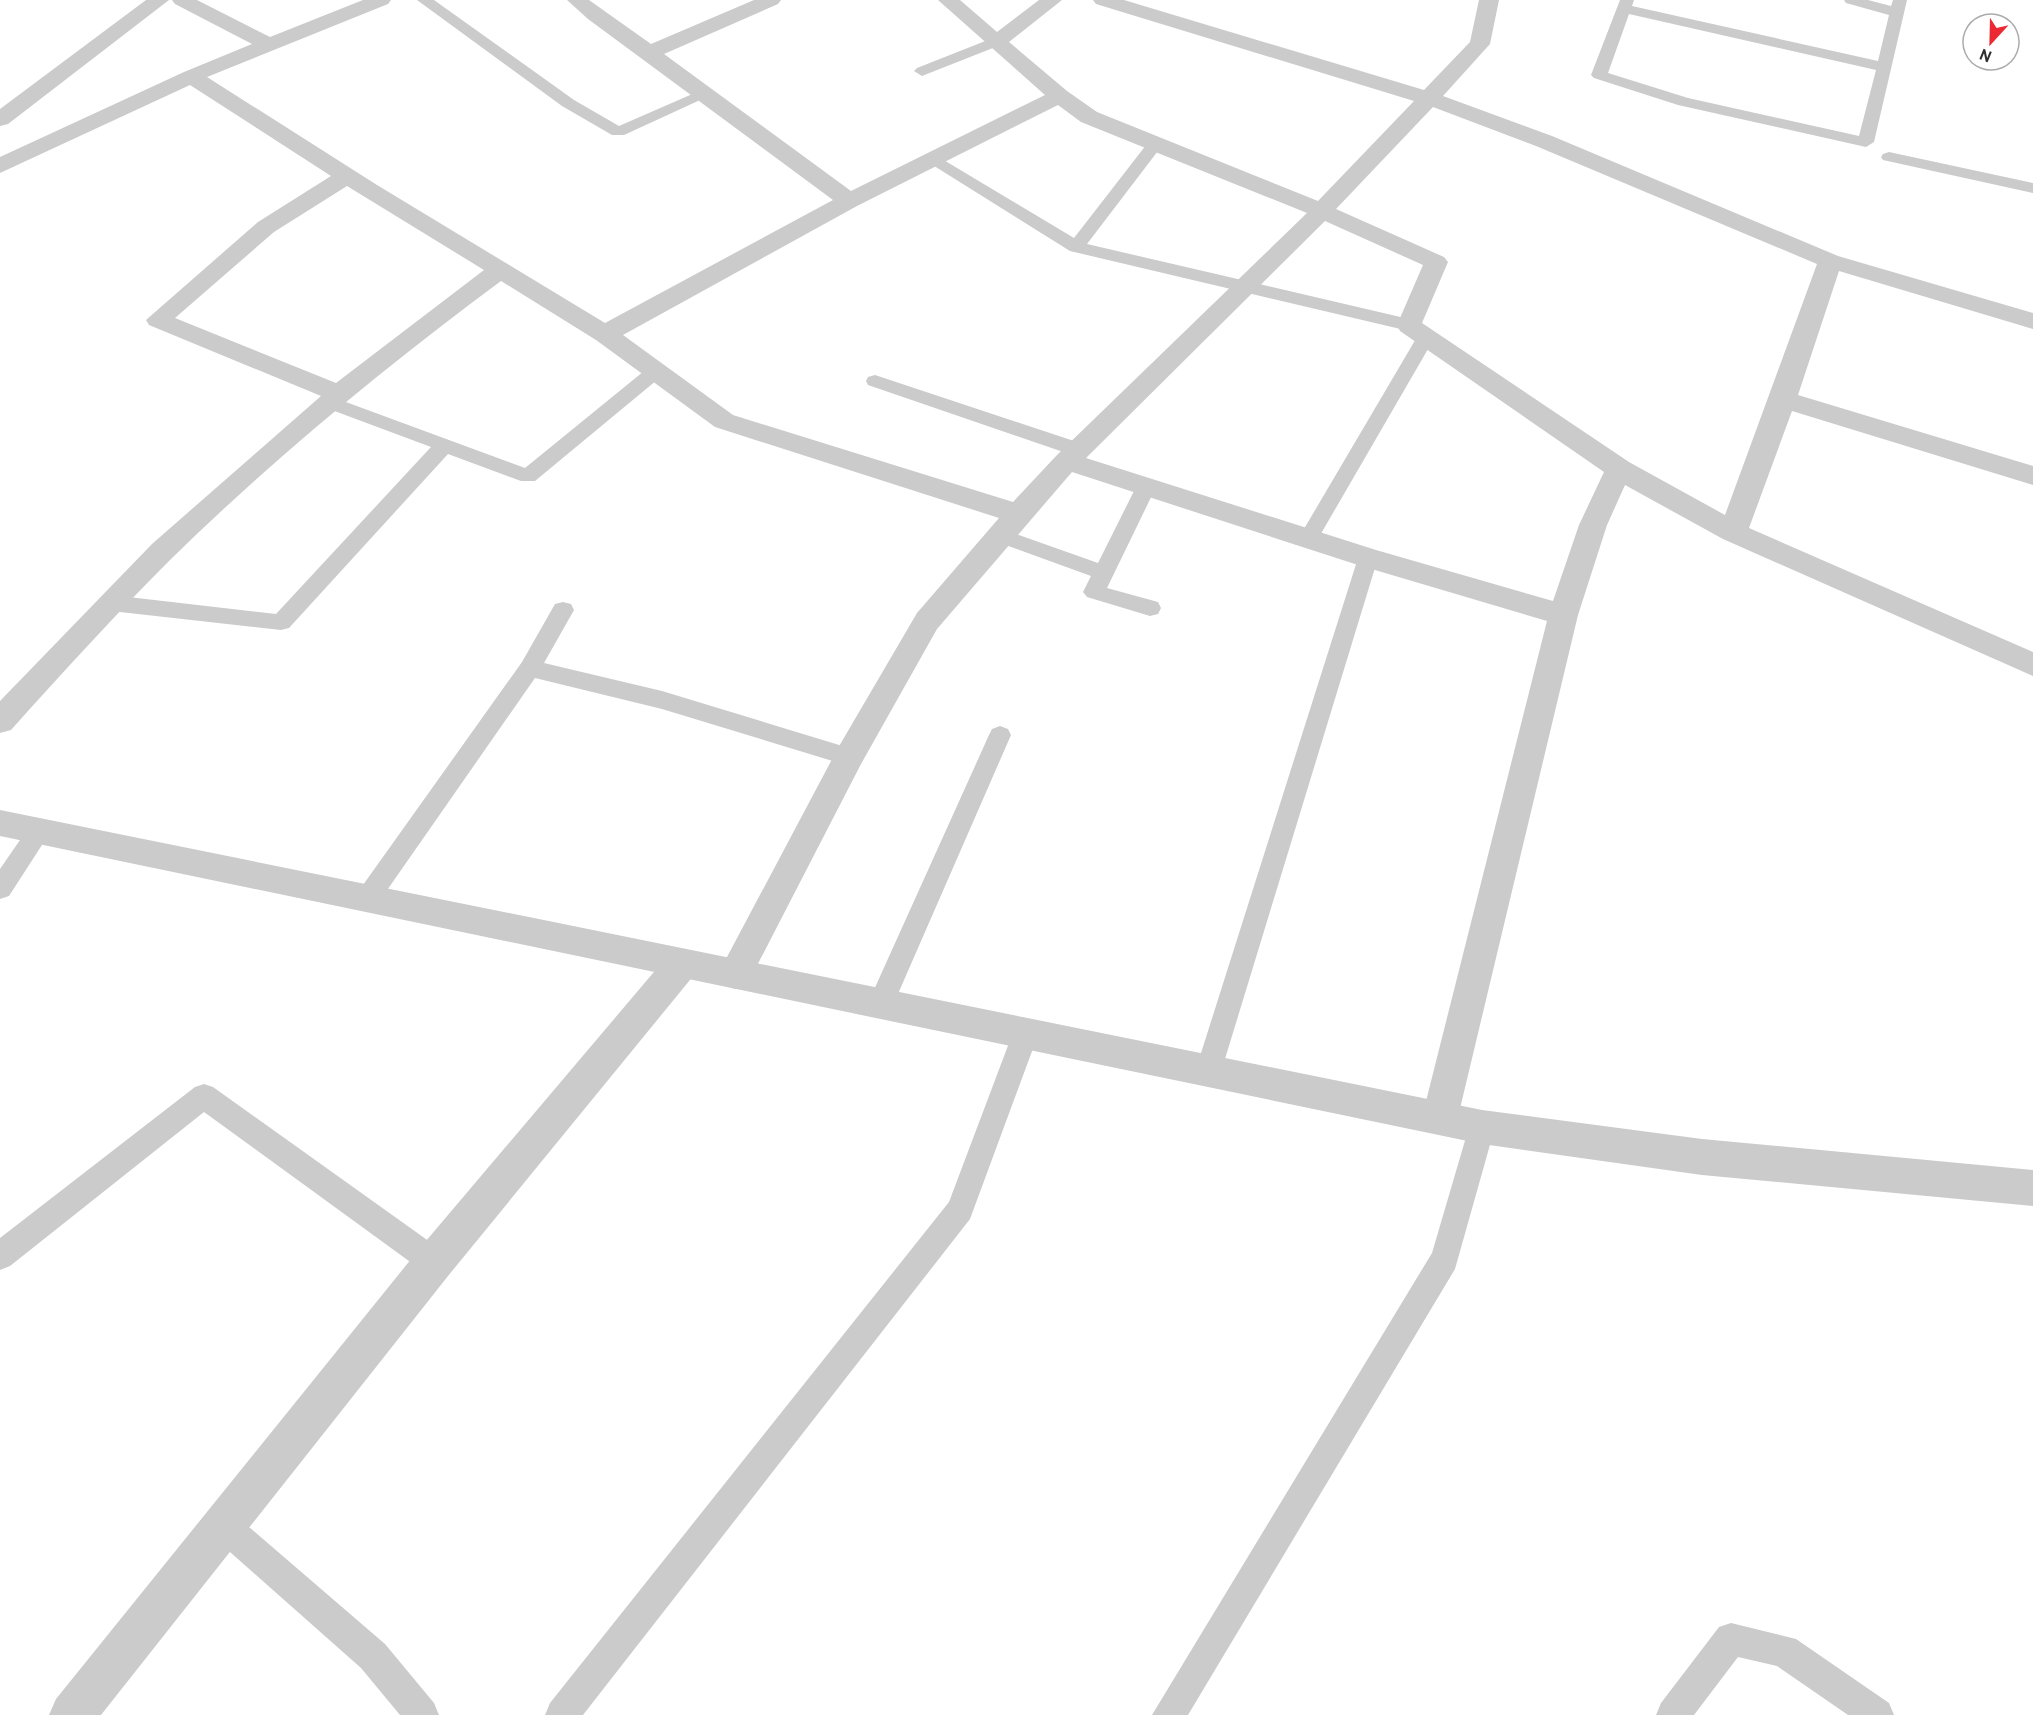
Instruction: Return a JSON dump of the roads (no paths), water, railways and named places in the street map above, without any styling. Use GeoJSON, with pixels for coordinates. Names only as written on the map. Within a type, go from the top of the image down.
{"type":"FeatureCollection","features":[{"type":"Feature","properties":{"kind":"street"},"geometry":{"type":"LineString","coordinates":[[0,119],[159,0]]}},
{"type":"Feature","properties":{"kind":"street"},"geometry":{"type":"LineString","coordinates":[[182,0],[268,44]]}},
{"type":"Feature","properties":{"kind":"street"},"geometry":{"type":"LineString","coordinates":[[0,166],[191,76],[381,0]]}},
{"type":"Feature","properties":{"kind":"street"},"geometry":{"type":"LineString","coordinates":[[577,0],[607,26],[649,53],[849,201]]}},
{"type":"Feature","properties":{"kind":"street"},"geometry":{"type":"LineString","coordinates":[[649,53],[771,0]]}},
{"type":"Feature","properties":{"kind":"street"},"geometry":{"type":"LineString","coordinates":[[948,0],[1059,96],[1089,117],[1156,143],[1436,262],[1417,331],[1619,470],[1733,531],[2033,665]]}},
{"type":"Feature","properties":{"kind":"street"},"geometry":{"type":"LineString","coordinates":[[998,41],[1052,0]]}},
{"type":"Feature","properties":{"kind":"street"},"geometry":{"type":"LineString","coordinates":[[1103,0],[1429,98],[1544,141],[1830,261],[2033,321]]}},
{"type":"Feature","properties":{"kind":"street"},"geometry":{"type":"LineString","coordinates":[[735,974],[849,758],[927,621],[999,535],[1073,455],[1321,212],[1480,44],[1489,0]]}},
{"type":"Feature","properties":{"kind":"street"},"geometry":{"type":"LineString","coordinates":[[191,76],[347,177],[605,334],[724,421],[1018,514]]}},
{"type":"Feature","properties":{"kind":"street"},"geometry":{"type":"LineString","coordinates":[[605,334],[849,201],[1059,96]]}},
{"type":"Feature","properties":{"kind":"street"},"geometry":{"type":"LineString","coordinates":[[334,398],[158,320],[266,226],[347,177]]}},
{"type":"Feature","properties":{"kind":"street"},"geometry":{"type":"LineString","coordinates":[[1733,531],[1783,399],[1830,261]]}},
{"type":"Feature","properties":{"kind":"street"},"geometry":{"type":"LineString","coordinates":[[0,721],[111,603],[186,528],[334,398],[424,325],[500,270]]}},
{"type":"Feature","properties":{"kind":"street"},"geometry":{"type":"LineString","coordinates":[[1783,399],[2033,476]]}},
{"type":"Feature","properties":{"kind":"street"},"geometry":{"type":"LineString","coordinates":[[1073,455],[1146,487],[1368,558],[1563,615]]}},
{"type":"Feature","properties":{"kind":"street"},"geometry":{"type":"LineString","coordinates":[[1440,1117],[1563,615],[1593,525],[1619,470]]}},
{"type":"Feature","properties":{"kind":"street"},"geometry":{"type":"LineString","coordinates":[[0,823],[1482,1127],[1702,1157],[2033,1188]]}},
{"type":"Feature","properties":{"kind":"street"},"geometry":{"type":"LineString","coordinates":[[72,1715],[434,1262],[682,964]]}},
{"type":"Feature","properties":{"kind":"lane"},"geometry":{"type":"LineString","coordinates":[[424,0],[568,103],[618,132],[703,95]]}},
{"type":"Feature","properties":{"kind":"lane"},"geometry":{"type":"LineString","coordinates":[[1851,0],[1898,6],[1866,142],[1684,102],[1599,75],[1625,4],[1882,67]]}},
{"type":"Feature","properties":{"kind":"lane"},"geometry":{"type":"LineString","coordinates":[[922,71],[998,41]]}},
{"type":"Feature","properties":{"kind":"lane"},"geometry":{"type":"LineString","coordinates":[[1076,247],[1156,143]]}},
{"type":"Feature","properties":{"kind":"lane"},"geometry":{"type":"LineString","coordinates":[[1889,157],[2033,188]]}},
{"type":"Feature","properties":{"kind":"lane"},"geometry":{"type":"LineString","coordinates":[[931,159],[1076,247],[1247,285],[1417,331],[1308,539]]}},
{"type":"Feature","properties":{"kind":"lane"},"geometry":{"type":"LineString","coordinates":[[334,398],[444,447],[528,476],[656,371]]}},
{"type":"Feature","properties":{"kind":"lane"},"geometry":{"type":"LineString","coordinates":[[875,381],[1073,455]]}},
{"type":"Feature","properties":{"kind":"lane"},"geometry":{"type":"LineString","coordinates":[[111,603],[281,622],[444,447]]}},
{"type":"Feature","properties":{"kind":"lane"},"geometry":{"type":"LineString","coordinates":[[1146,487],[1094,592],[1150,608]]}},
{"type":"Feature","properties":{"kind":"lane"},"geometry":{"type":"LineString","coordinates":[[999,535],[1104,573]]}},
{"type":"Feature","properties":{"kind":"lane"},"geometry":{"type":"LineString","coordinates":[[1208,1072],[1368,558]]}},
{"type":"Feature","properties":{"kind":"lane"},"geometry":{"type":"LineString","coordinates":[[367,899],[530,668],[563,610]]}},
{"type":"Feature","properties":{"kind":"lane"},"geometry":{"type":"LineString","coordinates":[[530,668],[662,700],[849,758]]}},
{"type":"Feature","properties":{"kind":"lane"},"geometry":{"type":"LineString","coordinates":[[881,1003],[1000,735]]}},
{"type":"Feature","properties":{"kind":"lane"},"geometry":{"type":"LineString","coordinates":[[0,889],[39,831]]}},
{"type":"Feature","properties":{"kind":"lane"},"geometry":{"type":"LineString","coordinates":[[562,1715],[960,1210],[1025,1035]]}},
{"type":"Feature","properties":{"kind":"lane"},"geometry":{"type":"LineString","coordinates":[[0,1256],[204,1096],[434,1262]]}},
{"type":"Feature","properties":{"kind":"lane"},"geometry":{"type":"LineString","coordinates":[[1169,1715],[1444,1259],[1482,1127]]}},
{"type":"Feature","properties":{"kind":"lane"},"geometry":{"type":"LineString","coordinates":[[224,1526],[373,1656],[422,1715]]}},
{"type":"Feature","properties":{"kind":"lane"},"geometry":{"type":"LineString","coordinates":[[1673,1715],[1731,1639],[1784,1651],[1877,1715]]}}]}
